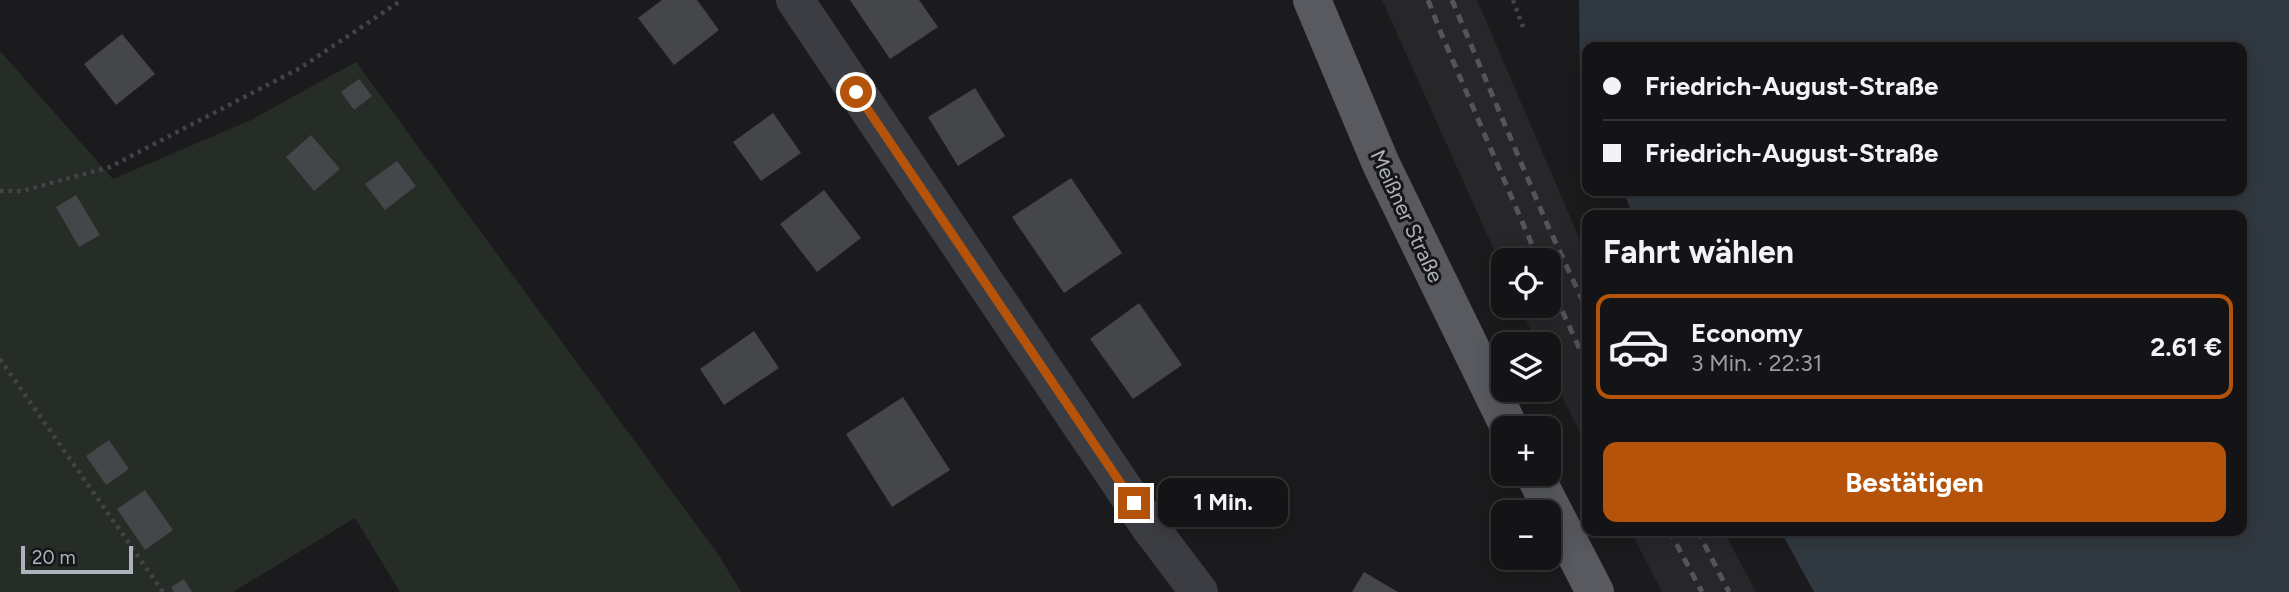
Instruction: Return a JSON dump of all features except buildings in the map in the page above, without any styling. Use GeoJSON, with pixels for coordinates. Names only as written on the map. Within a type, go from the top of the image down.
{"type":"FeatureCollection","features":[{"type":"Feature","properties":{"kind":"main road","name":"Meißner Straße"},"geometry":{"type":"LineString","coordinates":[[1312,0],[1381,164],[1504,416]]}},
{"type":"Feature","properties":{"kind":"main road"},"geometry":{"type":"LineString","coordinates":[[1540,486],[1595,592]]}},
{"type":"Feature","properties":{"kind":"street"},"geometry":{"type":"LineString","coordinates":[[795,0],[1149,526],[1199,592]]}},
{"type":"Feature","properties":{"kind":"path"},"geometry":{"type":"LineString","coordinates":[[0,191],[22,191],[110,167],[300,68],[402,0]]}},
{"type":"Feature","properties":{"kind":"path"},"geometry":{"type":"LineString","coordinates":[[1513,0],[1523,27]]}},
{"type":"Feature","properties":{"kind":"path"},"geometry":{"type":"LineString","coordinates":[[0,359],[163,592]]}},
{"type":"Feature","properties":{"kind":"shaded area"},"geometry":{"type":"Polygon","coordinates":[[[1382,0],[1477,0],[1582,244],[1582,436],[1561,394],[1561,332],[1531,332],[1525,318],[1561,318],[1561,248],[1493,248],[1382,0]]]}},
{"type":"Feature","properties":{"kind":"shaded area"},"geometry":{"type":"Polygon","coordinates":[[[1579,0],[2289,0],[2289,592],[1814,592],[1783,536],[2247,536],[2247,210],[1631,210],[1625,196],[2247,196],[2247,42],[1582,42],[1582,94],[1579,0]]]}},
{"type":"Feature","properties":{"kind":"shaded area"},"geometry":{"type":"Polygon","coordinates":[[[0,51],[113,179],[251,120],[356,62],[720,557],[741,592],[400,592],[355,518],[233,592],[0,592],[0,51]]]}},
{"type":"Feature","properties":{"kind":"shaded area"},"geometry":{"type":"Polygon","coordinates":[[[1633,536],[1726,536],[1756,592],[1662,592],[1633,536]]]}},
{"type":"Feature","properties":{"kind":"railway"},"geometry":{"type":"LineString","coordinates":[[1428,0],[1533,248]]}},
{"type":"Feature","properties":{"kind":"railway"},"geometry":{"type":"LineString","coordinates":[[1452,0],[1547,224],[1582,299]]}},
{"type":"Feature","properties":{"kind":"railway"},"geometry":{"type":"LineString","coordinates":[[1561,308],[1582,354]]}},
{"type":"Feature","properties":{"kind":"railway"},"geometry":{"type":"LineString","coordinates":[[1672,536],[1702,592]]}},
{"type":"Feature","properties":{"kind":"railway"},"geometry":{"type":"LineString","coordinates":[[1700,536],[1729,592]]}},
{"type":"Feature","properties":{"kind":"route"},"geometry":{"type":"LineString","coordinates":[[856,92],[1134,503]]}}]}
